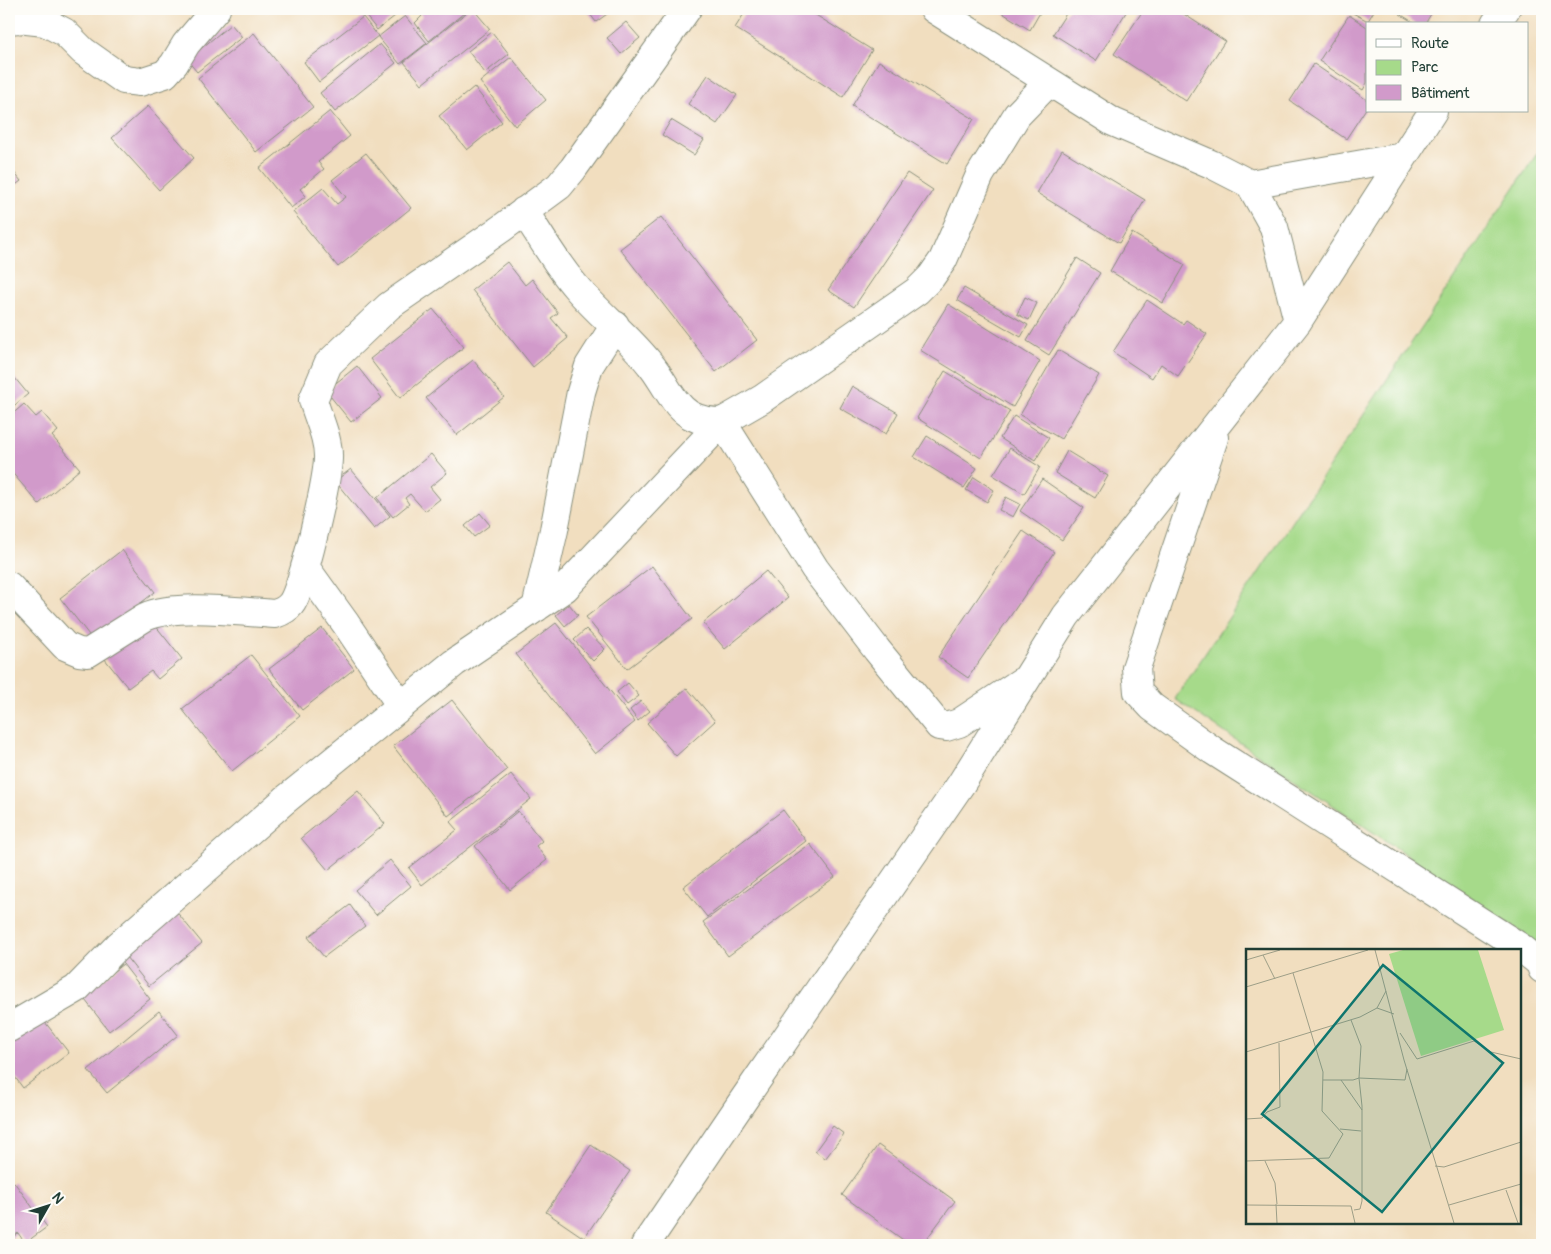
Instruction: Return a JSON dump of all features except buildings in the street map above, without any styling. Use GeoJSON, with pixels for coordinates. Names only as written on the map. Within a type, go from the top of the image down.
{"type":"FeatureCollection","features":[{"type":"Feature","properties":{"kind":"street"},"geometry":{"type":"LineString","coordinates":[[9,20],[45,22],[64,32],[83,51],[124,80],[140,82],[165,74],[174,64],[186,44],[216,9]]}},
{"type":"Feature","properties":{"kind":"street"},"geometry":{"type":"LineString","coordinates":[[9,586],[65,646],[79,652],[88,653],[155,612],[180,609],[275,614],[284,611],[292,604],[298,591],[318,512],[328,458],[324,435],[313,400],[328,364],[389,306],[559,186],[687,9]]}},
{"type":"Feature","properties":{"kind":"street"},"geometry":{"type":"LineString","coordinates":[[934,9],[1113,122],[1211,164],[1250,184],[1274,227],[1298,321]]}},
{"type":"Feature","properties":{"kind":"street"},"geometry":{"type":"LineString","coordinates":[[1496,22],[1506,9]]}},
{"type":"Feature","properties":{"kind":"street"},"geometry":{"type":"LineString","coordinates":[[9,1028],[76,989],[118,945],[285,800],[454,663],[565,588],[722,422],[762,399],[917,291],[931,277],[943,260],[980,175],[1017,115],[1049,82]]}},
{"type":"Feature","properties":{"kind":"street"},"geometry":{"type":"LineString","coordinates":[[645,1245],[961,784],[1066,616],[1298,321],[1432,112]]}},
{"type":"Feature","properties":{"kind":"street"},"geometry":{"type":"LineString","coordinates":[[1250,184],[1404,157]]}},
{"type":"Feature","properties":{"kind":"street"},"geometry":{"type":"LineString","coordinates":[[524,211],[575,286],[615,325],[651,365],[676,402],[688,414],[703,422],[722,422]]}},
{"type":"Feature","properties":{"kind":"street"},"geometry":{"type":"LineString","coordinates":[[536,608],[554,530],[581,392],[589,366],[615,325]]}},
{"type":"Feature","properties":{"kind":"street"},"geometry":{"type":"LineString","coordinates":[[1221,418],[1136,668],[1138,692],[1152,707],[1212,750],[1520,947],[1540,964],[1542,969]]}},
{"type":"Feature","properties":{"kind":"street"},"geometry":{"type":"LineString","coordinates":[[722,422],[815,569],[877,650],[939,726],[946,728],[959,723],[1028,677]]}},
{"type":"Feature","properties":{"kind":"street"},"geometry":{"type":"LineString","coordinates":[[304,568],[346,624],[401,706]]}},
{"type":"Feature","properties":{"kind":"green space"},"geometry":{"type":"Polygon","coordinates":[[[1542,146],[1542,946],[1175,699],[1542,146]]]}}]}
